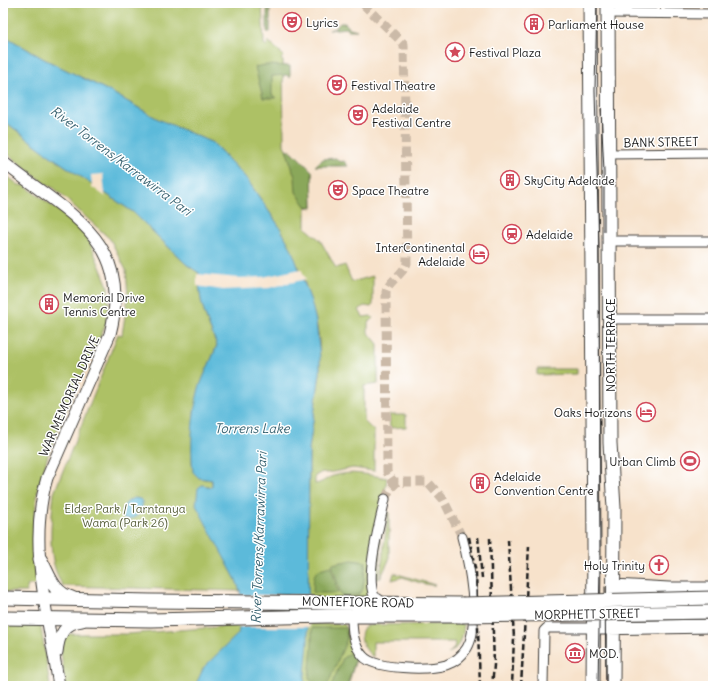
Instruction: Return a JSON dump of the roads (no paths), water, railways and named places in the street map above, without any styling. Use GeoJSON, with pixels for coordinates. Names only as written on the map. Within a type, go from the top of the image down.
{"type":"FeatureCollection","features":[{"type":"Feature","properties":{"kind":"main road","name":"NORTH TERRACE"},"geometry":{"type":"LineString","coordinates":[[590,3],[594,554],[593,686]]}},
{"type":"Feature","properties":{"kind":"main road","name":"NORTH TERRACE"},"geometry":{"type":"LineString","coordinates":[[608,8],[610,443],[614,541],[612,627],[613,686]]}},
{"type":"Feature","properties":{"kind":"main road"},"geometry":{"type":"LineString","coordinates":[[592,319],[610,319]]}},
{"type":"Feature","properties":{"kind":"main road"},"geometry":{"type":"LineString","coordinates":[[594,554],[604,551],[614,541]]}},
{"type":"Feature","properties":{"kind":"main road"},"geometry":{"type":"LineString","coordinates":[[40,559],[52,582],[60,593],[82,600]]}},
{"type":"Feature","properties":{"kind":"main road"},"geometry":{"type":"LineString","coordinates":[[614,586],[669,589],[713,589]]}},
{"type":"Feature","properties":{"kind":"main road","name":"MONTEFIORE ROAD"},"geometry":{"type":"LineString","coordinates":[[3,598],[151,601],[358,602],[462,610]]}},
{"type":"Feature","properties":{"kind":"main road","name":"MONTEFIORE ROAD"},"geometry":{"type":"LineString","coordinates":[[3,618],[151,620],[352,616],[713,598]]}},
{"type":"Feature","properties":{"kind":"main road","name":"MORPHETT STREET"},"geometry":{"type":"LineString","coordinates":[[462,610],[713,612]]}},
{"type":"Feature","properties":{"kind":"main road"},"geometry":{"type":"LineString","coordinates":[[593,628],[713,626]]}},
{"type":"Feature","properties":{"kind":"street"},"geometry":{"type":"LineString","coordinates":[[608,8],[713,14]]}},
{"type":"Feature","properties":{"kind":"street","name":"BANK STREET"},"geometry":{"type":"LineString","coordinates":[[609,154],[713,153]]}},
{"type":"Feature","properties":{"kind":"street","name":"WAR MEMORIAL DRIVE"},"geometry":{"type":"LineString","coordinates":[[3,162],[74,215],[91,232],[106,257],[116,289],[114,321],[110,334],[43,489],[40,511],[40,559],[44,599],[59,686]]}},
{"type":"Feature","properties":{"kind":"street"},"geometry":{"type":"LineString","coordinates":[[610,241],[713,241]]}},
{"type":"Feature","properties":{"kind":"street"},"geometry":{"type":"LineString","coordinates":[[610,319],[713,319]]}},
{"type":"Feature","properties":{"kind":"street"},"geometry":{"type":"LineString","coordinates":[[358,602],[367,596],[371,585],[374,551],[385,499]]}},
{"type":"Feature","properties":{"kind":"street"},"geometry":{"type":"LineString","coordinates":[[352,616],[352,634],[359,651],[364,657],[375,664],[388,667],[439,666],[450,664],[458,659],[470,644],[472,630],[472,594],[468,560],[462,537]]}},
{"type":"Feature","properties":{"kind":"street"},"geometry":{"type":"LineString","coordinates":[[371,585],[374,596],[385,603]]}},
{"type":"Feature","properties":{"kind":"street"},"geometry":{"type":"LineString","coordinates":[[56,662],[58,642],[64,628],[73,622],[90,620]]}},
{"type":"Feature","properties":{"kind":"street"},"geometry":{"type":"LineString","coordinates":[[542,686],[544,631],[547,628],[593,628]]}},
{"type":"Feature","properties":{"kind":"water","name":"Torrens Lake"},"geometry":{"type":"Polygon","coordinates":[[[3,35],[44,59],[111,92],[158,119],[213,143],[246,178],[279,226],[291,248],[311,301],[316,321],[320,357],[320,373],[309,449],[308,641],[304,686],[195,686],[204,667],[238,634],[242,613],[240,591],[236,580],[196,505],[198,488],[202,485],[212,487],[212,480],[199,478],[193,472],[193,419],[199,388],[217,345],[201,301],[199,273],[186,264],[133,212],[49,155],[3,120],[3,35]]]}},
{"type":"Feature","properties":{"kind":"water"},"geometry":{"type":"Polygon","coordinates":[[[134,498],[141,499],[141,511],[136,517],[124,519],[121,515],[122,509],[134,498]]]}},
{"type":"Feature","properties":{"kind":"tunnel"},"geometry":{"type":"LineString","coordinates":[[365,3],[365,6],[404,44],[407,263],[390,284],[386,292],[387,472],[395,484]]}},
{"type":"Feature","properties":{"kind":"tunnel"},"geometry":{"type":"LineString","coordinates":[[385,499],[390,489],[397,482],[428,482],[443,499],[462,537]]}},
{"type":"Feature","properties":{"kind":"tram line"},"geometry":{"type":"LineString","coordinates":[[597,3],[595,90],[599,251],[600,567],[598,686]]}},
{"type":"Feature","properties":{"kind":"tram line"},"geometry":{"type":"LineString","coordinates":[[601,109],[604,172],[604,231]]}},
{"type":"Feature","properties":{"kind":"tram line"},"geometry":{"type":"LineString","coordinates":[[605,587],[606,686]]}},
{"type":"Feature","properties":{"kind":"railway"},"geometry":{"type":"LineString","coordinates":[[469,537],[476,573],[480,686]]}},
{"type":"Feature","properties":{"kind":"railway"},"geometry":{"type":"LineString","coordinates":[[478,537],[482,578]]}},
{"type":"Feature","properties":{"kind":"railway"},"geometry":{"type":"LineString","coordinates":[[490,538],[494,665],[492,686]]}},
{"type":"Feature","properties":{"kind":"railway"},"geometry":{"type":"LineString","coordinates":[[508,540],[514,638],[512,686]]}},
{"type":"Feature","properties":{"kind":"railway"},"geometry":{"type":"LineString","coordinates":[[521,686],[529,546]]}},
{"type":"Feature","properties":{"kind":"place","name":"Lyrics"},"geometry":{"type":"Point","coordinates":[292,22]}},
{"type":"Feature","properties":{"kind":"place","name":"Parliament House"},"geometry":{"type":"Point","coordinates":[534,24]}},
{"type":"Feature","properties":{"kind":"place","name":"Festival Plaza"},"geometry":{"type":"Point","coordinates":[455,52]}},
{"type":"Feature","properties":{"kind":"place","name":"Festival Theatre"},"geometry":{"type":"Point","coordinates":[337,85]}},
{"type":"Feature","properties":{"kind":"place","name":"Adelaide Festival Centre"},"geometry":{"type":"Point","coordinates":[358,115]}},
{"type":"Feature","properties":{"kind":"place","name":"SkyCity Adelaide"},"geometry":{"type":"Point","coordinates":[510,180]}},
{"type":"Feature","properties":{"kind":"place","name":"Space Theatre"},"geometry":{"type":"Point","coordinates":[338,190]}},
{"type":"Feature","properties":{"kind":"place","name":"Adelaide"},"geometry":{"type":"Point","coordinates":[512,234]}},
{"type":"Feature","properties":{"kind":"place","name":"InterContinental Adelaide"},"geometry":{"type":"Point","coordinates":[479,254]}},
{"type":"Feature","properties":{"kind":"place","name":"Memorial Drive Tennis Centre"},"geometry":{"type":"Point","coordinates":[49,304]}},
{"type":"Feature","properties":{"kind":"place","name":"Oaks Horizons"},"geometry":{"type":"Point","coordinates":[646,412]}},
{"type":"Feature","properties":{"kind":"place","name":"Urban Climb"},"geometry":{"type":"Point","coordinates":[690,461]}},
{"type":"Feature","properties":{"kind":"place","name":"Adelaide Convention Centre"},"geometry":{"type":"Point","coordinates":[480,483]}},
{"type":"Feature","properties":{"kind":"place","name":"Holy Trinity"},"geometry":{"type":"Point","coordinates":[659,565]}},
{"type":"Feature","properties":{"kind":"place","name":"MOD."},"geometry":{"type":"Point","coordinates":[575,653]}},
{"type":"Feature","properties":{"kind":"water label","name":"River Torrens/Karrawirra Pari"},"geometry":{"type":"Point","coordinates":[121,161]}},
{"type":"Feature","properties":{"kind":"water label","name":"River Torrens/Karrawirra Pari"},"geometry":{"type":"Point","coordinates":[259,538]}},
{"type":"Feature","properties":{"kind":"park label","name":"Elder Park / Tarntanya Wama (Park 26)"},"geometry":{"type":"Point","coordinates":[125,515]}}]}
